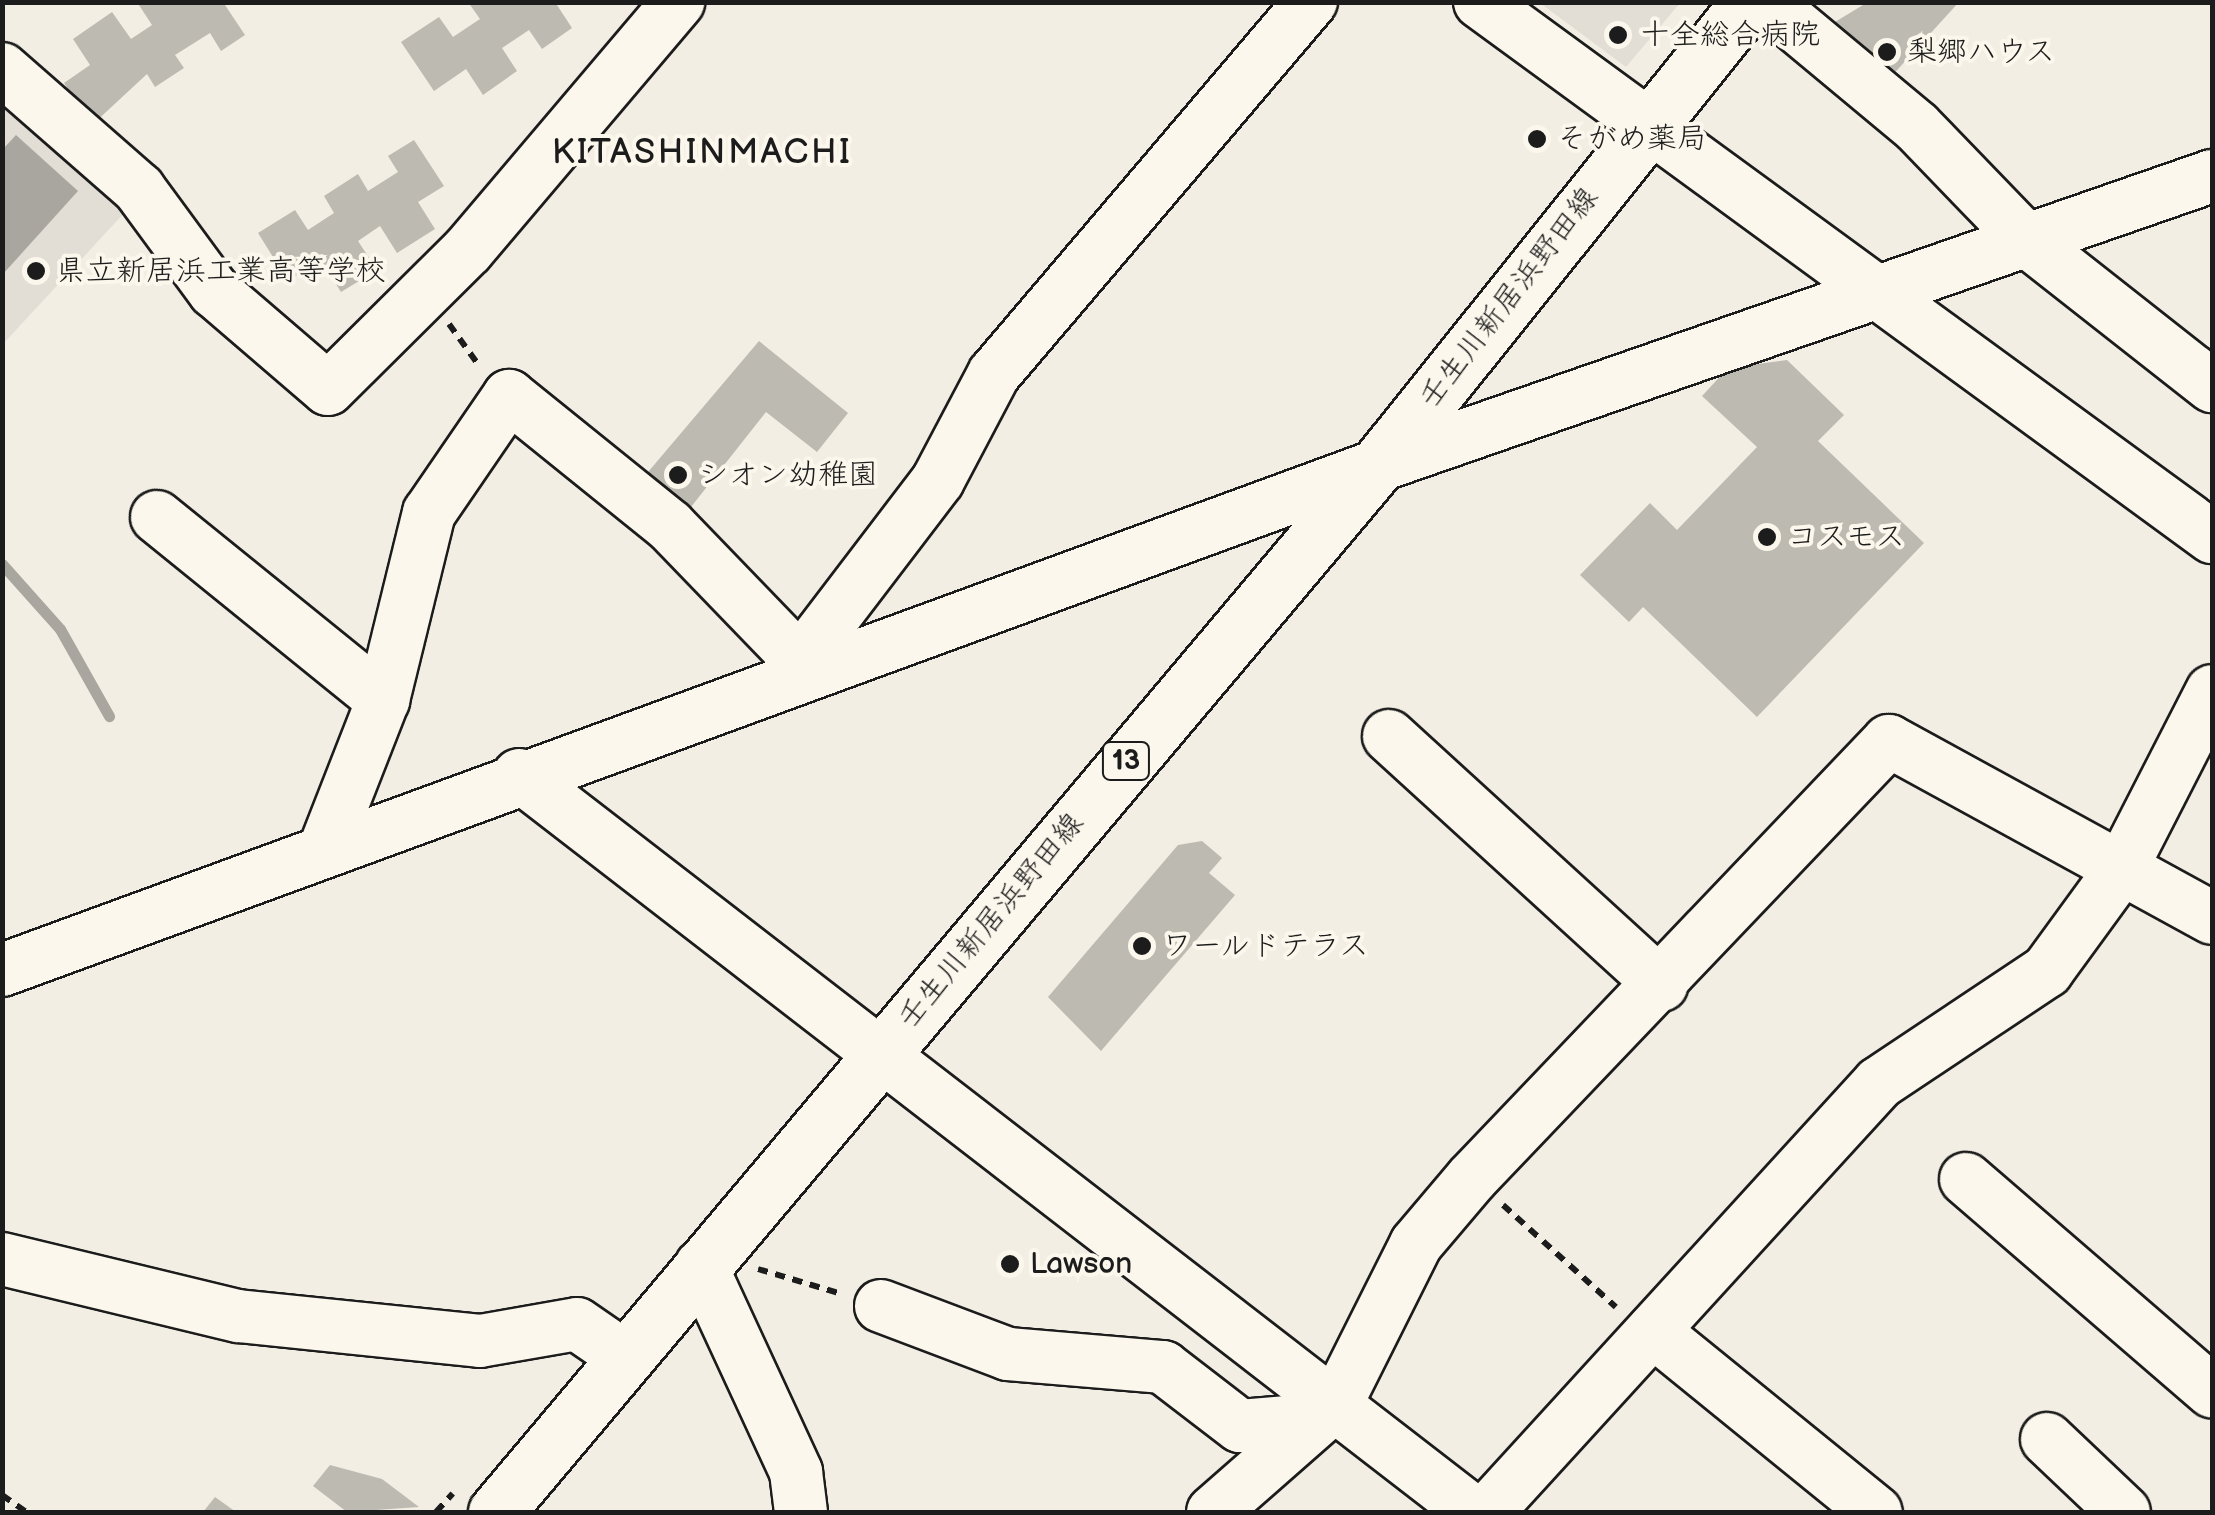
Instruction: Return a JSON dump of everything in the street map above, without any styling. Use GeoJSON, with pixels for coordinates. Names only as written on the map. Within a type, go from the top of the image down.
{"type":"FeatureCollection","features":[{"type":"Feature","properties":{"kind":"main road","name":"壬生川新居浜野田線"},"geometry":{"type":"LineString","coordinates":[[496,1512],[1376,466],[1645,125],[1749,2]]}},
{"type":"Feature","properties":{"kind":"street"},"geometry":{"type":"LineString","coordinates":[[2,69],[139,189],[189,259],[328,389],[426,288],[678,2]]}},
{"type":"Feature","properties":{"kind":"street"},"geometry":{"type":"LineString","coordinates":[[812,672],[820,635],[938,480],[994,374],[1311,2]]}},
{"type":"Feature","properties":{"kind":"street"},"geometry":{"type":"LineString","coordinates":[[1480,2],[1867,292],[2212,536]]}},
{"type":"Feature","properties":{"kind":"street"},"geometry":{"type":"LineString","coordinates":[[1768,2],[1917,127],[2026,239],[2212,386]]}},
{"type":"Feature","properties":{"kind":"street"},"geometry":{"type":"LineString","coordinates":[[2,970],[519,775],[1376,466],[1867,292],[2212,176]]}},
{"type":"Feature","properties":{"kind":"street"},"geometry":{"type":"LineString","coordinates":[[324,848],[383,700],[429,514],[510,396],[670,526],[812,672]]}},
{"type":"Feature","properties":{"kind":"street"},"geometry":{"type":"LineString","coordinates":[[157,516],[383,700]]}},
{"type":"Feature","properties":{"kind":"street"},"geometry":{"type":"LineString","coordinates":[[1487,1512],[1879,1083],[2047,971],[2120,871],[2212,691]]}},
{"type":"Feature","properties":{"kind":"street"},"geometry":{"type":"LineString","coordinates":[[1389,736],[1662,985]]}},
{"type":"Feature","properties":{"kind":"street"},"geometry":{"type":"LineString","coordinates":[[1213,1512],[1324,1412],[1416,1244],[1472,1178],[1662,985],[1889,741],[2212,918]]}},
{"type":"Feature","properties":{"kind":"street"},"geometry":{"type":"LineString","coordinates":[[519,775],[880,1052],[1324,1412],[1474,1512]]}},
{"type":"Feature","properties":{"kind":"street"},"geometry":{"type":"LineString","coordinates":[[1966,1179],[2212,1391]]}},
{"type":"Feature","properties":{"kind":"street"},"geometry":{"type":"LineString","coordinates":[[2,1259],[238,1316],[480,1341],[578,1324],[625,1358]]}},
{"type":"Feature","properties":{"kind":"street"},"geometry":{"type":"LineString","coordinates":[[701,1266],[796,1472],[801,1512]]}},
{"type":"Feature","properties":{"kind":"street"},"geometry":{"type":"LineString","coordinates":[[881,1306],[1008,1354],[1164,1367],[1240,1426],[1324,1412]]}},
{"type":"Feature","properties":{"kind":"street"},"geometry":{"type":"LineString","coordinates":[[1654,1331],[1876,1512]]}},
{"type":"Feature","properties":{"kind":"street"},"geometry":{"type":"LineString","coordinates":[[2046,1439],[2124,1512]]}},
{"type":"Feature","properties":{"kind":"path"},"geometry":{"type":"LineString","coordinates":[[426,288],[472,360],[510,396]]}},
{"type":"Feature","properties":{"kind":"path"},"geometry":{"type":"LineString","coordinates":[[1472,1178],[1654,1331]]}},
{"type":"Feature","properties":{"kind":"path"},"geometry":{"type":"LineString","coordinates":[[756,1269],[881,1306]]}},
{"type":"Feature","properties":{"kind":"path"},"geometry":{"type":"LineString","coordinates":[[2,1495],[26,1512]]}},
{"type":"Feature","properties":{"kind":"shaded area","name":"十全総合病院"},"geometry":{"type":"Polygon","coordinates":[[[1540,3],[1680,3],[1626,67],[1540,3]]]}},
{"type":"Feature","properties":{"kind":"shaded area","name":"県立新居浜工業高等学校"},"geometry":{"type":"Polygon","coordinates":[[[3,82],[138,198],[3,344],[3,82]]]}},
{"type":"Feature","properties":{"kind":"shaded area"},"geometry":{"type":"Polygon","coordinates":[[[16,135],[78,191],[3,274],[3,149],[16,135]]]}},
{"type":"Feature","properties":{"kind":"building"},"geometry":{"type":"Polygon","coordinates":[[[137,2],[223,2],[245,35],[221,51],[210,33],[175,55],[184,68],[155,87],[147,74],[92,125],[64,83],[90,65],[73,39],[112,12],[131,39],[152,25],[137,2]]]}},
{"type":"Feature","properties":{"kind":"building"},"geometry":{"type":"Polygon","coordinates":[[[468,2],[555,2],[572,28],[542,49],[529,30],[502,48],[517,71],[483,95],[466,69],[434,91],[401,42],[439,17],[453,37],[480,19],[468,2]]]}},
{"type":"Feature","properties":{"kind":"building","name":"梨郷ハウス"},"geometry":{"type":"Polygon","coordinates":[[[1868,2],[1959,2],[1889,79],[1830,25],[1868,2]]]}},
{"type":"Feature","properties":{"kind":"building"},"geometry":{"type":"Polygon","coordinates":[[[414,140],[444,186],[418,202],[435,229],[397,253],[380,226],[358,241],[377,270],[341,292],[321,260],[288,281],[258,233],[295,210],[308,230],[334,213],[324,196],[358,174],[368,191],[398,172],[388,156],[414,140]]]}},
{"type":"Feature","properties":{"kind":"building"},"geometry":{"type":"Polygon","coordinates":[[[759,341],[848,413],[817,452],[766,412],[687,512],[643,478],[759,341]]]}},
{"type":"Feature","properties":{"kind":"building","name":"コスモス"},"geometry":{"type":"Polygon","coordinates":[[[1787,360],[1844,415],[1818,441],[1924,543],[1757,717],[1643,607],[1629,622],[1580,575],[1650,503],[1677,530],[1757,447],[1702,396],[1728,368],[1787,360]]]}},
{"type":"Feature","properties":{"kind":"building","name":"ワールドテラス"},"geometry":{"type":"Polygon","coordinates":[[[1202,841],[1222,858],[1209,873],[1235,895],[1101,1051],[1048,997],[1178,845],[1202,841]]]}},
{"type":"Feature","properties":{"kind":"building"},"geometry":{"type":"Polygon","coordinates":[[[330,1465],[382,1479],[419,1507],[347,1512],[313,1486],[330,1465]]]}},
{"type":"Feature","properties":{"kind":"building"},"geometry":{"type":"Polygon","coordinates":[[[215,1497],[236,1512],[203,1512],[215,1497]]]}},
{"type":"Feature","properties":{"kind":"waterway"},"geometry":{"type":"LineString","coordinates":[[2,564],[60,629],[109,716]]}},
{"type":"Feature","properties":{"kind":"place","name":"十全総合病院"},"geometry":{"type":"Point","coordinates":[1618,35]}},
{"type":"Feature","properties":{"kind":"place","name":"梨郷ハウス"},"geometry":{"type":"Point","coordinates":[1887,52]}},
{"type":"Feature","properties":{"kind":"place","name":"そがめ薬局"},"geometry":{"type":"Point","coordinates":[1537,139]}},
{"type":"Feature","properties":{"kind":"place","name":"県立新居浜工業高等学校"},"geometry":{"type":"Point","coordinates":[36,271]}},
{"type":"Feature","properties":{"kind":"place","name":"シオン幼稚園"},"geometry":{"type":"Point","coordinates":[678,475]}},
{"type":"Feature","properties":{"kind":"place","name":"コスモス"},"geometry":{"type":"Point","coordinates":[1767,537]}},
{"type":"Feature","properties":{"kind":"place","name":"ワールドテラス"},"geometry":{"type":"Point","coordinates":[1142,946]}},
{"type":"Feature","properties":{"kind":"place","name":"Lawson"},"geometry":{"type":"Point","coordinates":[1010,1264]}},
{"type":"Feature","properties":{"kind":"district","name":"KITASHINMACHI"},"geometry":{"type":"Point","coordinates":[702,153]}}]}
